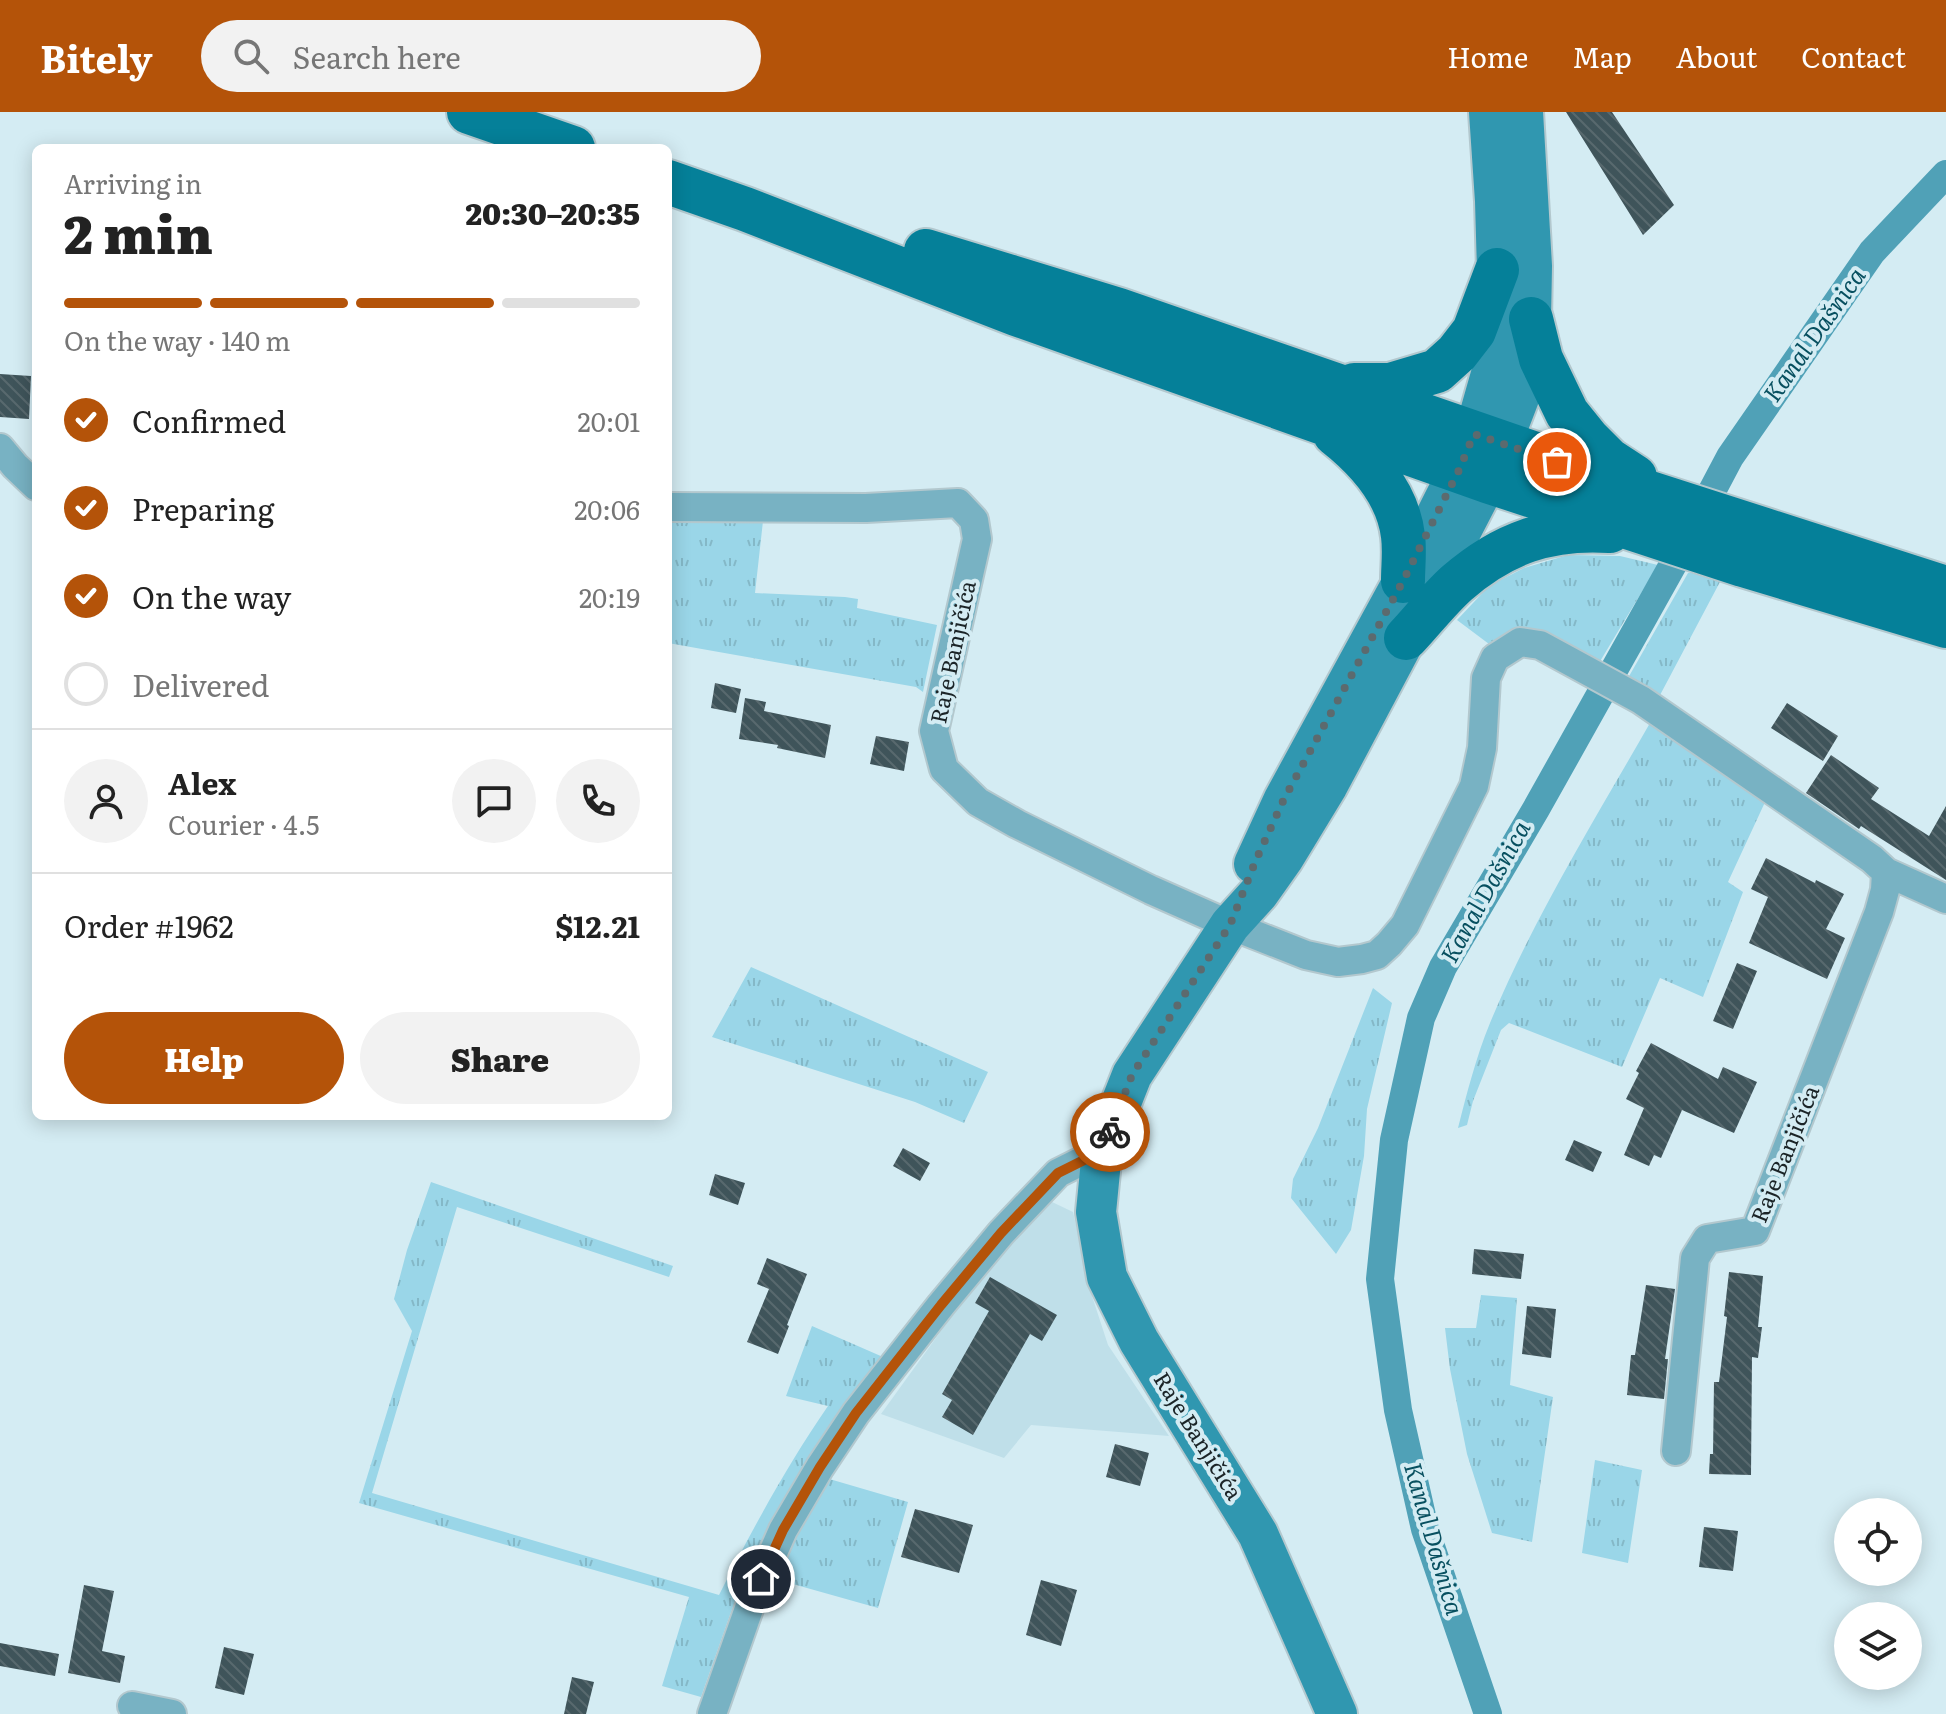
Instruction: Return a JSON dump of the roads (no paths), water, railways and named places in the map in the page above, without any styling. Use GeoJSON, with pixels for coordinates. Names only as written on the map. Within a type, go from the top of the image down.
{"type":"FeatureCollection","features":[{"type":"Feature","properties":{"kind":"main road"},"geometry":{"type":"LineString","coordinates":[[469,112],[561,144]]}},
{"type":"Feature","properties":{"kind":"main road"},"geometry":{"type":"LineString","coordinates":[[1230,925],[1259,893],[1283,859],[1328,785],[1406,638],[1480,457],[1493,367],[1497,270],[1489,112]]}},
{"type":"Feature","properties":{"kind":"main road"},"geometry":{"type":"LineString","coordinates":[[1230,925],[1284,799],[1403,581],[1519,398],[1531,319],[1532,266],[1523,112]]}},
{"type":"Feature","properties":{"kind":"main road"},"geometry":{"type":"LineString","coordinates":[[672,183],[1016,314],[1331,404],[1750,546],[1946,626]]}},
{"type":"Feature","properties":{"kind":"main road"},"geometry":{"type":"LineString","coordinates":[[1331,404],[1437,371],[1457,353],[1474,331],[1497,270]]}},
{"type":"Feature","properties":{"kind":"main road"},"geometry":{"type":"LineString","coordinates":[[1531,319],[1541,359],[1567,413],[1665,519]]}},
{"type":"Feature","properties":{"kind":"main road"},"geometry":{"type":"LineString","coordinates":[[1331,404],[1387,490],[1399,514],[1404,539],[1403,581]]}},
{"type":"Feature","properties":{"kind":"main road"},"geometry":{"type":"LineString","coordinates":[[1406,638],[1455,585],[1485,561],[1530,538],[1563,531],[1606,531],[1665,519]]}},
{"type":"Feature","properties":{"kind":"main road"},"geometry":{"type":"LineString","coordinates":[[1750,546],[1946,588]]}},
{"type":"Feature","properties":{"kind":"main road","name":"Raje Banjičića"},"geometry":{"type":"LineString","coordinates":[[1230,925],[1132,1075],[1102,1151],[1096,1212],[1107,1277],[1139,1341],[1258,1534],[1337,1714]]}},
{"type":"Feature","properties":{"kind":"street"},"geometry":{"type":"LineString","coordinates":[[0,448],[32,482]]}},
{"type":"Feature","properties":{"kind":"street","name":"Raje Banjičića"},"geometry":{"type":"LineString","coordinates":[[672,507],[866,508],[958,503],[974,520],[977,539],[934,731],[944,769],[978,802],[1017,824],[1151,890],[1306,955],[1338,962],[1377,955],[1405,925],[1474,786],[1482,748],[1486,678],[1495,658],[1520,642],[1540,645],[1641,700],[1872,859],[1886,872],[1879,912],[1755,1231],[1707,1239],[1695,1258],[1676,1451]]}},
{"type":"Feature","properties":{"kind":"street"},"geometry":{"type":"LineString","coordinates":[[1886,872],[1946,899]]}},
{"type":"Feature","properties":{"kind":"street"},"geometry":{"type":"LineString","coordinates":[[712,1714],[751,1603],[783,1530],[856,1413],[1001,1233],[1058,1173],[1102,1151]]}},
{"type":"Feature","properties":{"kind":"street"},"geometry":{"type":"LineString","coordinates":[[132,1706],[172,1714]]}},
{"type":"Feature","properties":{"kind":"waterway","name":"Kanal Dašnica"},"geometry":{"type":"LineString","coordinates":[[1488,1714],[1425,1529],[1398,1410],[1380,1279],[1394,1140],[1421,1018],[1443,967],[1536,809],[1730,457],[1872,252],[1946,174]]}}]}
